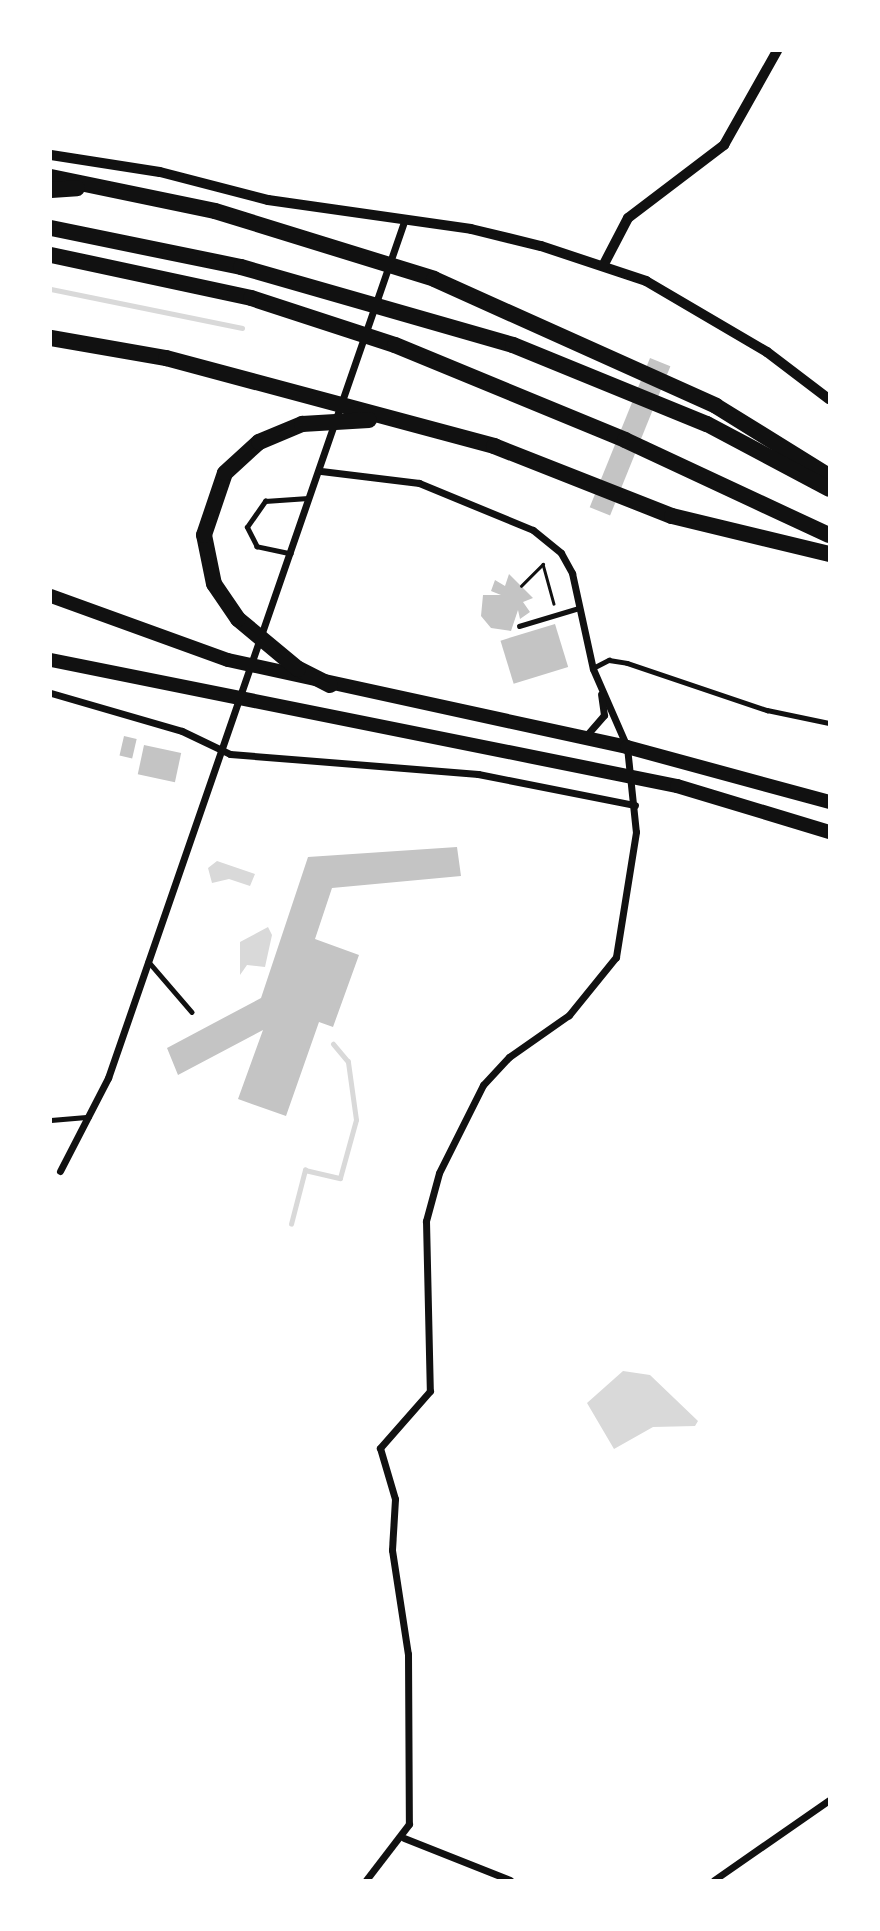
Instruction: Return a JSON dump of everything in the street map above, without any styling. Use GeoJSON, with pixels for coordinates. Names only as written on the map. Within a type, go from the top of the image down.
{"type":"FeatureCollection","features":[{"type":"Feature","properties":{"kind":"highway"},"geometry":{"type":"LineString","coordinates":[[51,177],[156,196],[434,279],[716,406],[829,476]]}},
{"type":"Feature","properties":{"kind":"highway"},"geometry":{"type":"LineString","coordinates":[[51,190],[156,196]]}},
{"type":"Feature","properties":{"kind":"highway"},"geometry":{"type":"LineString","coordinates":[[51,228],[241,267],[513,345],[707,424],[829,489]]}},
{"type":"Feature","properties":{"kind":"highway"},"geometry":{"type":"LineString","coordinates":[[51,254],[195,283],[361,333],[564,413],[829,535]]}},
{"type":"Feature","properties":{"kind":"highway"},"geometry":{"type":"LineString","coordinates":[[51,338],[188,364],[547,462],[696,524],[829,554]]}},
{"type":"Feature","properties":{"kind":"highway"},"geometry":{"type":"LineString","coordinates":[[330,685],[254,636],[220,597],[206,564],[208,510],[241,456],[281,431],[327,420],[406,425]]}},
{"type":"Feature","properties":{"kind":"highway"},"geometry":{"type":"LineString","coordinates":[[51,596],[228,660],[330,685],[627,747],[829,802]]}},
{"type":"Feature","properties":{"kind":"highway"},"geometry":{"type":"LineString","coordinates":[[51,660],[631,776],[758,806],[829,832]]}},
{"type":"Feature","properties":{"kind":"street"},"geometry":{"type":"LineString","coordinates":[[603,266],[628,218],[724,145],[777,51]]}},
{"type":"Feature","properties":{"kind":"street"},"geometry":{"type":"LineString","coordinates":[[51,155],[160,172],[268,200],[471,229],[603,266],[710,316],[829,399]]}},
{"type":"Feature","properties":{"kind":"street"},"geometry":{"type":"LineString","coordinates":[[60,1171],[90,1117],[148,961],[220,749],[266,629],[321,471],[405,219]]}},
{"type":"Feature","properties":{"kind":"street"},"geometry":{"type":"LineString","coordinates":[[321,471],[396,476],[533,530],[561,553],[579,608],[593,669],[627,747],[635,805],[628,910],[616,957],[569,1015],[509,1057],[483,1085],[439,1174],[426,1221],[430,1391],[380,1448],[395,1499],[391,1550],[408,1654],[412,1769],[404,1838],[366,1880]]}},
{"type":"Feature","properties":{"kind":"street"},"geometry":{"type":"LineString","coordinates":[[583,738],[604,715],[601,687]]}},
{"type":"Feature","properties":{"kind":"street"},"geometry":{"type":"LineString","coordinates":[[51,693],[182,731],[220,749],[478,774],[635,805]]}},
{"type":"Feature","properties":{"kind":"street"},"geometry":{"type":"LineString","coordinates":[[714,1880],[829,1800]]}},
{"type":"Feature","properties":{"kind":"street"},"geometry":{"type":"LineString","coordinates":[[404,1838],[510,1880]]}},
{"type":"Feature","properties":{"kind":"lane"},"geometry":{"type":"LineString","coordinates":[[292,554],[257,547],[247,527],[265,501],[285,495],[311,499]]}},
{"type":"Feature","properties":{"kind":"lane"},"geometry":{"type":"LineString","coordinates":[[519,625],[555,610],[579,608]]}},
{"type":"Feature","properties":{"kind":"lane"},"geometry":{"type":"LineString","coordinates":[[593,669],[608,660],[627,663],[767,710],[829,723]]}},
{"type":"Feature","properties":{"kind":"lane"},"geometry":{"type":"LineString","coordinates":[[148,961],[192,1012]]}},
{"type":"Feature","properties":{"kind":"lane"},"geometry":{"type":"LineString","coordinates":[[51,1120],[90,1117]]}},
{"type":"Feature","properties":{"kind":"path"},"geometry":{"type":"LineString","coordinates":[[521,586],[543,564],[555,610]]}},
{"type":"Feature","properties":{"kind":"shaded area"},"geometry":{"type":"Polygon","coordinates":[[[217,861],[255,874],[250,886],[229,879],[212,883],[208,868],[217,861]]]}},
{"type":"Feature","properties":{"kind":"shaded area"},"geometry":{"type":"Polygon","coordinates":[[[268,927],[272,935],[265,967],[247,965],[240,975],[240,942],[268,927]]]}},
{"type":"Feature","properties":{"kind":"shaded area"},"geometry":{"type":"Polygon","coordinates":[[[623,1371],[650,1375],[698,1421],[695,1426],[653,1427],[614,1449],[587,1403],[623,1371]]]}},
{"type":"Feature","properties":{"kind":"building"},"geometry":{"type":"Polygon","coordinates":[[[650,358],[670,366],[610,516],[590,507],[650,358]]]}},
{"type":"Feature","properties":{"kind":"building"},"geometry":{"type":"Polygon","coordinates":[[[509,574],[533,598],[523,602],[530,612],[520,619],[518,610],[511,631],[491,628],[481,616],[483,595],[501,595],[491,591],[495,580],[505,586],[509,574]]]}},
{"type":"Feature","properties":{"kind":"building"},"geometry":{"type":"Polygon","coordinates":[[[555,624],[568,667],[514,684],[500,641],[555,624]]]}},
{"type":"Feature","properties":{"kind":"building"},"geometry":{"type":"Polygon","coordinates":[[[124,736],[137,739],[132,758],[120,755],[124,736]]]}},
{"type":"Feature","properties":{"kind":"building"},"geometry":{"type":"Polygon","coordinates":[[[144,745],[181,753],[175,782],[138,774],[144,745]]]}},
{"type":"Feature","properties":{"kind":"building"},"geometry":{"type":"Polygon","coordinates":[[[457,847],[461,876],[332,888],[315,939],[359,955],[333,1027],[319,1022],[286,1116],[238,1099],[263,1030],[178,1075],[167,1048],[261,998],[308,857],[457,847]]]}},
{"type":"Feature","properties":{"kind":"waterway"},"geometry":{"type":"LineString","coordinates":[[51,289],[242,328]]}},
{"type":"Feature","properties":{"kind":"waterway"},"geometry":{"type":"LineString","coordinates":[[291,1224],[305,1170],[340,1178],[356,1120],[348,1062],[333,1044]]}}]}
